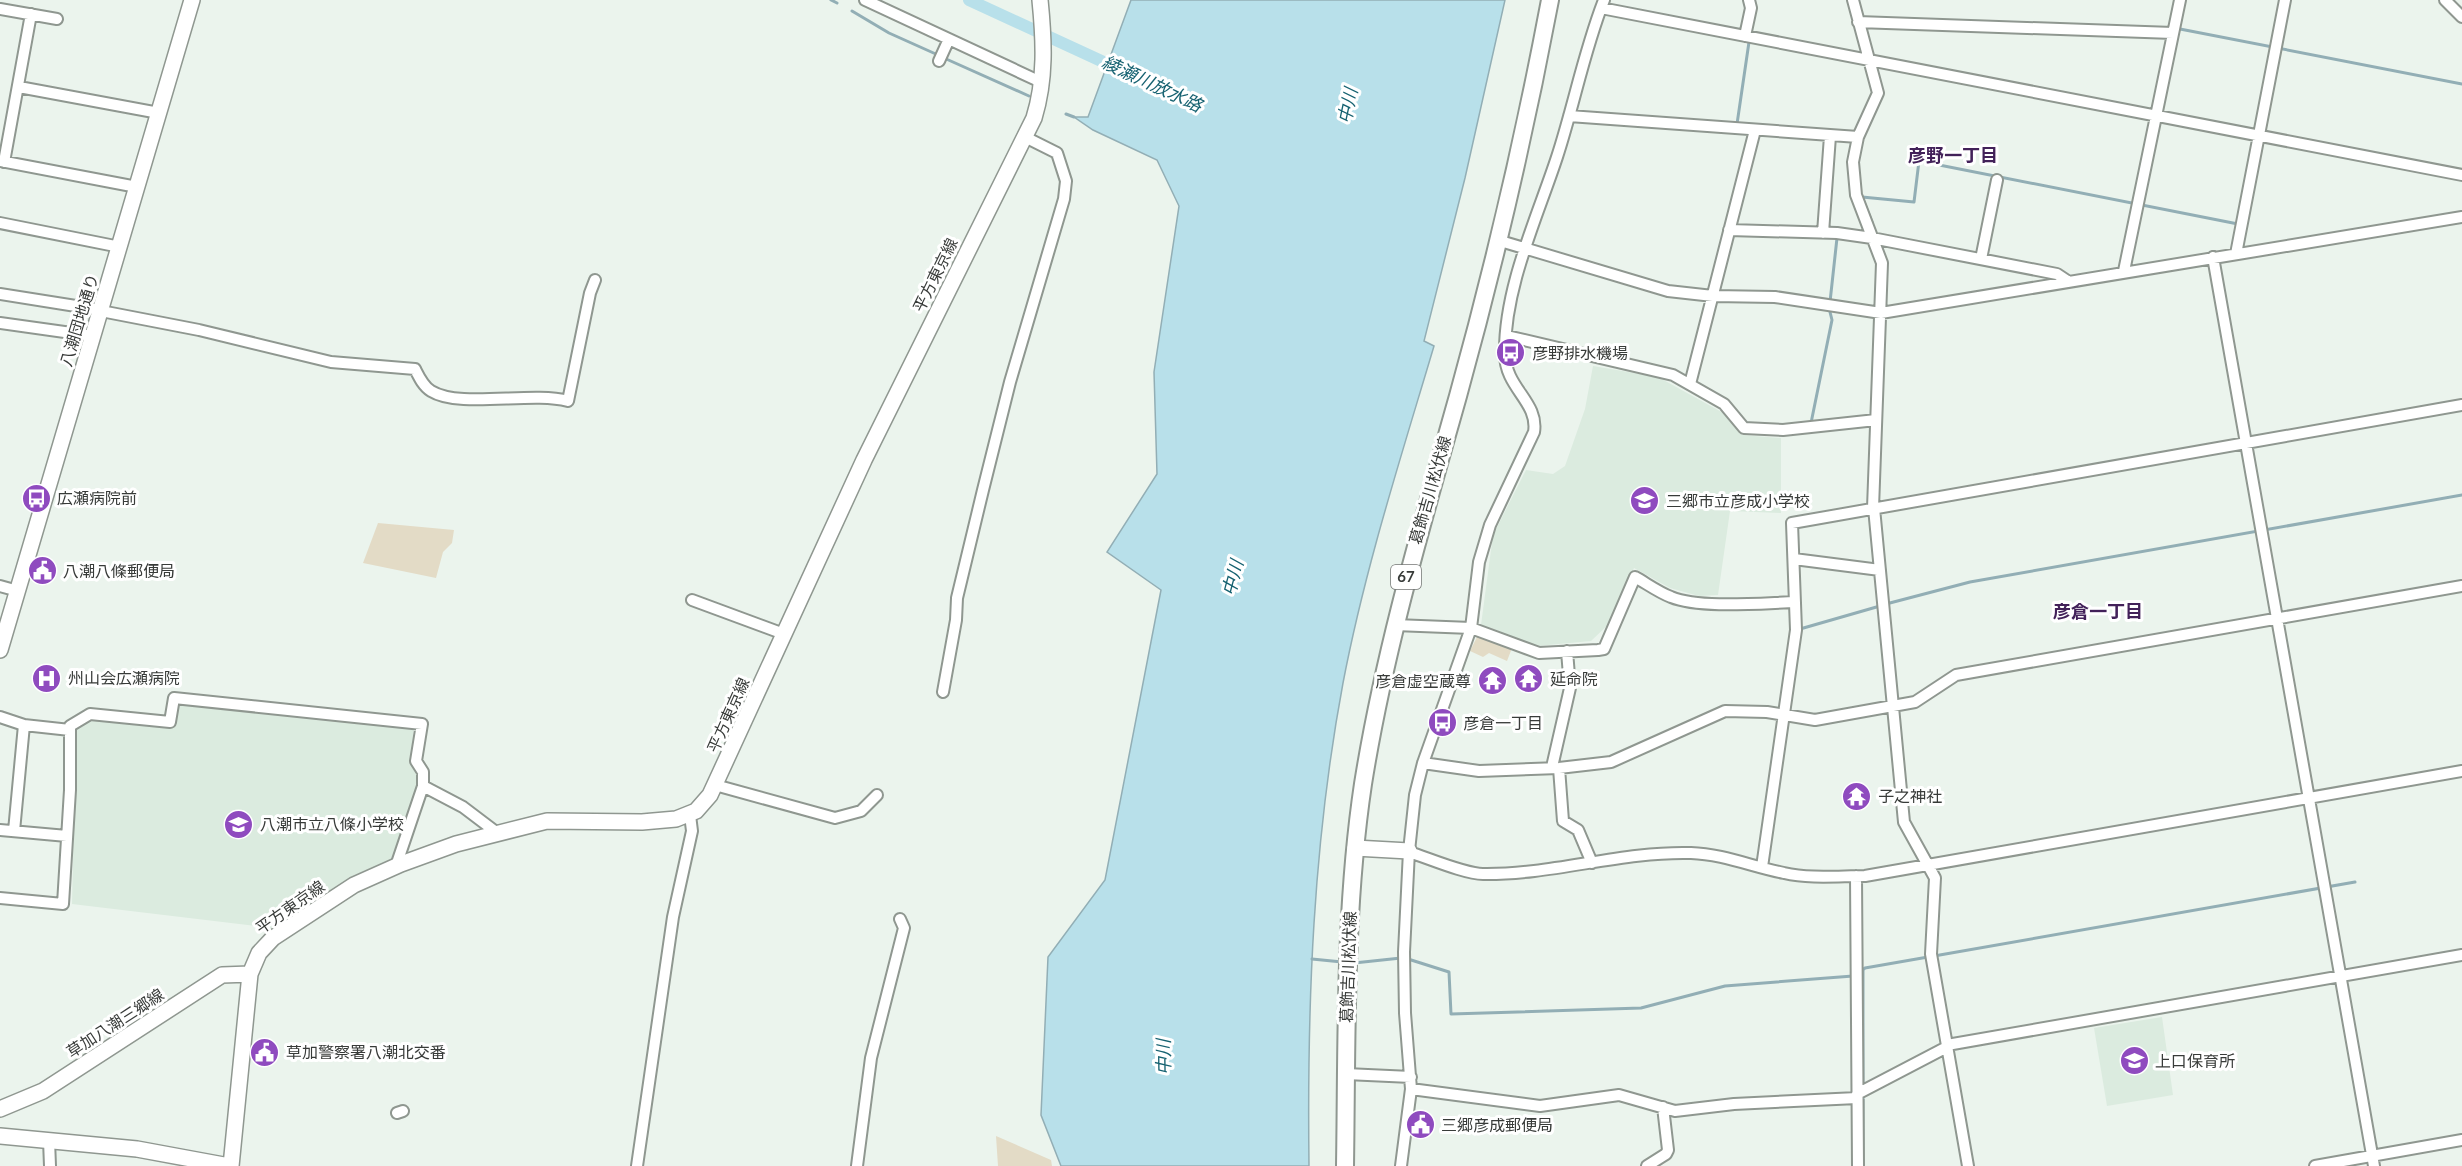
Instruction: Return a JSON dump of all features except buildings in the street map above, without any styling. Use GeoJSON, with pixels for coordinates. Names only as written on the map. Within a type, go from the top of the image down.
{"type":"FeatureCollection","features":[{"type":"Feature","properties":{"kind":"main road","name":"八潮団地通り"},"geometry":{"type":"LineString","coordinates":[[0,650],[2,633],[18,591],[192,0]]}},
{"type":"Feature","properties":{"kind":"main road","name":"葛飾吉川松伏線"},"geometry":{"type":"LineString","coordinates":[[1345,1166],[1348,947],[1355,848],[1376,717],[1406,575],[1458,393],[1497,240],[1550,0]]}},
{"type":"Feature","properties":{"kind":"main road","name":"平方東京線"},"geometry":{"type":"LineString","coordinates":[[230,1166],[250,974],[259,953],[273,938],[354,885],[396,866],[496,832],[547,821],[642,822],[690,815],[702,806],[715,785],[864,460],[1034,118],[1043,82],[1041,6]]}},
{"type":"Feature","properties":{"kind":"main road"},"geometry":{"type":"LineString","coordinates":[[1355,848],[1409,852]]}},
{"type":"Feature","properties":{"kind":"main road","name":"草加八潮三郷線"},"geometry":{"type":"LineString","coordinates":[[0,1109],[43,1091],[222,975],[250,974]]}},
{"type":"Feature","properties":{"kind":"main road"},"geometry":{"type":"LineString","coordinates":[[0,1136],[137,1149],[230,1166]]}},
{"type":"Feature","properties":{"kind":"street"},"geometry":{"type":"LineString","coordinates":[[865,0],[1043,82]]}},
{"type":"Feature","properties":{"kind":"street"},"geometry":{"type":"LineString","coordinates":[[1745,36],[1751,8],[1749,0]]}},
{"type":"Feature","properties":{"kind":"street"},"geometry":{"type":"LineString","coordinates":[[1853,0],[1878,93],[1858,137],[1854,162],[1856,195],[1882,263],[1874,508],[1904,822],[1935,878],[1931,954],[1968,1166]]}},
{"type":"Feature","properties":{"kind":"street"},"geometry":{"type":"LineString","coordinates":[[2124,271],[2180,0]]}},
{"type":"Feature","properties":{"kind":"street"},"geometry":{"type":"LineString","coordinates":[[2236,254],[2285,0]]}},
{"type":"Feature","properties":{"kind":"street"},"geometry":{"type":"LineString","coordinates":[[2445,0],[2462,17]]}},
{"type":"Feature","properties":{"kind":"street"},"geometry":{"type":"LineString","coordinates":[[1401,1166],[1411,1089],[1404,977],[1409,852],[1415,795],[1423,763],[1471,628],[1479,562],[1490,525],[1534,432],[1535,422],[1530,407],[1512,383],[1505,354],[1507,336],[1525,248],[1569,116],[1602,4],[1745,36],[2462,175]]}},
{"type":"Feature","properties":{"kind":"street"},"geometry":{"type":"LineString","coordinates":[[0,9],[57,19]]}},
{"type":"Feature","properties":{"kind":"street"},"geometry":{"type":"LineString","coordinates":[[31,14],[19,87],[2,161],[137,187]]}},
{"type":"Feature","properties":{"kind":"street"},"geometry":{"type":"LineString","coordinates":[[1858,22],[2173,33]]}},
{"type":"Feature","properties":{"kind":"street"},"geometry":{"type":"LineString","coordinates":[[939,61],[949,39]]}},
{"type":"Feature","properties":{"kind":"street"},"geometry":{"type":"LineString","coordinates":[[19,87],[159,112]]}},
{"type":"Feature","properties":{"kind":"street"},"geometry":{"type":"LineString","coordinates":[[1569,116],[1858,137]]}},
{"type":"Feature","properties":{"kind":"street"},"geometry":{"type":"LineString","coordinates":[[1690,384],[1755,130]]}},
{"type":"Feature","properties":{"kind":"street"},"geometry":{"type":"LineString","coordinates":[[1823,233],[1830,136]]}},
{"type":"Feature","properties":{"kind":"street"},"geometry":{"type":"LineString","coordinates":[[943,692],[956,620],[957,598],[980,500],[1010,382],[1064,199],[1066,181],[1057,153],[1025,137]]}},
{"type":"Feature","properties":{"kind":"street"},"geometry":{"type":"LineString","coordinates":[[1981,259],[1997,180]]}},
{"type":"Feature","properties":{"kind":"street"},"geometry":{"type":"LineString","coordinates":[[1497,240],[1668,291],[1713,296],[1775,297],[1881,313],[2124,271],[2462,217]]}},
{"type":"Feature","properties":{"kind":"street"},"geometry":{"type":"LineString","coordinates":[[0,224],[120,247]]}},
{"type":"Feature","properties":{"kind":"street"},"geometry":{"type":"LineString","coordinates":[[1729,230],[1823,233],[1872,238],[2057,274],[2068,282]]}},
{"type":"Feature","properties":{"kind":"street"},"geometry":{"type":"LineString","coordinates":[[2213,257],[2373,1161]]}},
{"type":"Feature","properties":{"kind":"street"},"geometry":{"type":"LineString","coordinates":[[0,294],[101,310],[199,330],[331,362],[415,369],[424,386],[433,393],[455,398],[551,397],[568,401],[590,293],[595,280]]}},
{"type":"Feature","properties":{"kind":"street"},"geometry":{"type":"LineString","coordinates":[[0,323],[93,336]]}},
{"type":"Feature","properties":{"kind":"street"},"geometry":{"type":"LineString","coordinates":[[1507,336],[1673,375],[1724,404],[1744,428],[1783,430],[1876,420]]}},
{"type":"Feature","properties":{"kind":"street"},"geometry":{"type":"LineString","coordinates":[[1762,867],[1796,630],[1792,523],[2462,405]]}},
{"type":"Feature","properties":{"kind":"street"},"geometry":{"type":"LineString","coordinates":[[1794,558],[1880,570]]}},
{"type":"Feature","properties":{"kind":"street"},"geometry":{"type":"LineString","coordinates":[[1395,625],[1471,628],[1532,652],[1604,649],[1635,576],[1670,597],[1682,601],[1699,603],[1795,602]]}},
{"type":"Feature","properties":{"kind":"street"},"geometry":{"type":"LineString","coordinates":[[0,586],[18,591]]}},
{"type":"Feature","properties":{"kind":"street"},"geometry":{"type":"LineString","coordinates":[[1423,763],[1479,771],[1611,762],[1725,711],[1767,712],[1815,720],[1915,702],[1956,675],[2462,586]]}},
{"type":"Feature","properties":{"kind":"street"},"geometry":{"type":"LineString","coordinates":[[692,600],[784,634]]}},
{"type":"Feature","properties":{"kind":"street"},"geometry":{"type":"LineString","coordinates":[[1567,651],[1570,688],[1555,767],[1563,821],[1578,830],[1592,863]]}},
{"type":"Feature","properties":{"kind":"street"},"geometry":{"type":"LineString","coordinates":[[0,898],[63,904],[70,726],[90,714],[170,722],[174,698],[408,720],[422,724],[416,761],[423,772],[423,786],[396,866]]}},
{"type":"Feature","properties":{"kind":"street"},"geometry":{"type":"LineString","coordinates":[[0,717],[24,724],[70,730]]}},
{"type":"Feature","properties":{"kind":"street"},"geometry":{"type":"LineString","coordinates":[[14,831],[24,724]]}},
{"type":"Feature","properties":{"kind":"street"},"geometry":{"type":"LineString","coordinates":[[1409,852],[1481,874],[1592,863],[1618,856],[1687,853],[1724,857],[1815,877],[1856,876],[1929,866],[2462,771]]}},
{"type":"Feature","properties":{"kind":"street"},"geometry":{"type":"LineString","coordinates":[[715,785],[835,818],[861,811],[877,795]]}},
{"type":"Feature","properties":{"kind":"street"},"geometry":{"type":"LineString","coordinates":[[423,786],[463,807],[496,832]]}},
{"type":"Feature","properties":{"kind":"street"},"geometry":{"type":"LineString","coordinates":[[637,1166],[673,917],[692,831],[690,815]]}},
{"type":"Feature","properties":{"kind":"street"},"geometry":{"type":"LineString","coordinates":[[0,830],[67,836]]}},
{"type":"Feature","properties":{"kind":"street"},"geometry":{"type":"LineString","coordinates":[[1856,876],[1858,1166]]}},
{"type":"Feature","properties":{"kind":"street"},"geometry":{"type":"LineString","coordinates":[[857,1166],[872,1058],[904,928],[900,919]]}},
{"type":"Feature","properties":{"kind":"street"},"geometry":{"type":"LineString","coordinates":[[1411,1089],[1540,1106],[1619,1095],[1675,1111],[1734,1104],[1857,1096],[1947,1046],[2462,955]]}},
{"type":"Feature","properties":{"kind":"street"},"geometry":{"type":"LineString","coordinates":[[1346,1074],[1411,1077]]}},
{"type":"Feature","properties":{"kind":"street"},"geometry":{"type":"LineString","coordinates":[[1647,1166],[1666,1154],[1668,1150],[1663,1107]]}},
{"type":"Feature","properties":{"kind":"street"},"geometry":{"type":"LineString","coordinates":[[49,1140],[50,1166]]}},
{"type":"Feature","properties":{"kind":"street"},"geometry":{"type":"LineString","coordinates":[[2315,1166],[2373,1161],[2462,1140]]}},
{"type":"Feature","properties":{"kind":"shaded area","name":"三郷市立彦成小学校"},"geometry":{"type":"Polygon","coordinates":[[[1593,366],[1658,377],[1727,415],[1742,435],[1781,438],[1781,513],[1730,511],[1718,595],[1699,596],[1670,588],[1634,568],[1611,622],[1591,641],[1537,646],[1481,625],[1493,535],[1526,470],[1553,474],[1565,466],[1585,409],[1593,366]]]}},
{"type":"Feature","properties":{"kind":"shaded area"},"geometry":{"type":"Polygon","coordinates":[[[378,523],[454,530],[452,543],[443,552],[436,578],[363,563],[378,523]]]}},
{"type":"Feature","properties":{"kind":"shaded area"},"geometry":{"type":"Polygon","coordinates":[[[1478,635],[1512,648],[1507,661],[1489,653],[1483,657],[1470,651],[1478,635]]]}},
{"type":"Feature","properties":{"kind":"shaded area","name":"八潮市立八條小学校"},"geometry":{"type":"Polygon","coordinates":[[[179,705],[414,727],[410,762],[419,780],[391,860],[354,875],[273,928],[72,904],[76,730],[93,718],[174,725],[179,705]]]}},
{"type":"Feature","properties":{"kind":"shaded area","name":"上口保育所"},"geometry":{"type":"Polygon","coordinates":[[[2162,1017],[2173,1095],[2107,1106],[2094,1028],[2162,1017]]]}},
{"type":"Feature","properties":{"kind":"shaded area"},"geometry":{"type":"Polygon","coordinates":[[[996,1136],[1051,1160],[1052,1166],[998,1166],[996,1136]]]}},
{"type":"Feature","properties":{"kind":"water","name":"中川"},"geometry":{"type":"Polygon","coordinates":[[[1131,0],[1505,0],[1465,178],[1424,341],[1434,346],[1384,513],[1343,683],[1325,803],[1314,923],[1309,1044],[1309,1166],[1061,1166],[1041,1115],[1048,957],[1105,880],[1161,590],[1107,552],[1157,474],[1154,372],[1179,206],[1157,160],[1093,130],[1074,117],[1088,117],[1131,0]]]}},
{"type":"Feature","properties":{"kind":"waterway"},"geometry":{"type":"LineString","coordinates":[[831,0],[837,3]]}},
{"type":"Feature","properties":{"kind":"waterway","name":"綾瀬川放水路"},"geometry":{"type":"LineString","coordinates":[[969,0],[1123,71]]}},
{"type":"Feature","properties":{"kind":"waterway"},"geometry":{"type":"LineString","coordinates":[[852,11],[889,33],[938,55]]}},
{"type":"Feature","properties":{"kind":"waterway"},"geometry":{"type":"LineString","coordinates":[[2180,29],[2462,84]]}},
{"type":"Feature","properties":{"kind":"waterway"},"geometry":{"type":"LineString","coordinates":[[1737,124],[1749,42]]}},
{"type":"Feature","properties":{"kind":"waterway"},"geometry":{"type":"LineString","coordinates":[[944,58],[1029,96]]}},
{"type":"Feature","properties":{"kind":"waterway"},"geometry":{"type":"LineString","coordinates":[[1066,114],[1074,117]]}},
{"type":"Feature","properties":{"kind":"waterway"},"geometry":{"type":"LineString","coordinates":[[1872,222],[1862,197],[1914,202],[1919,161],[2238,224]]}},
{"type":"Feature","properties":{"kind":"waterway"},"geometry":{"type":"LineString","coordinates":[[1830,302],[1837,238]]}},
{"type":"Feature","properties":{"kind":"waterway"},"geometry":{"type":"LineString","coordinates":[[1811,423],[1832,320],[1829,308]]}},
{"type":"Feature","properties":{"kind":"waterway"},"geometry":{"type":"LineString","coordinates":[[1886,604],[1970,582],[2462,495]]}},
{"type":"Feature","properties":{"kind":"waterway"},"geometry":{"type":"LineString","coordinates":[[1800,629],[1880,606]]}},
{"type":"Feature","properties":{"kind":"waterway"},"geometry":{"type":"LineString","coordinates":[[1934,956],[2355,882]]}},
{"type":"Feature","properties":{"kind":"waterway"},"geometry":{"type":"LineString","coordinates":[[1859,973],[1865,968],[1928,957]]}},
{"type":"Feature","properties":{"kind":"waterway"},"geometry":{"type":"LineString","coordinates":[[1354,963],[1401,958]]}},
{"type":"Feature","properties":{"kind":"waterway"},"geometry":{"type":"LineString","coordinates":[[1312,959],[1342,962]]}},
{"type":"Feature","properties":{"kind":"waterway"},"geometry":{"type":"LineString","coordinates":[[1408,959],[1449,972],[1451,1014],[1641,1008],[1725,986],[1853,976]]}},
{"type":"Feature","properties":{"kind":"waterway"},"geometry":{"type":"LineString","coordinates":[[1863,970],[1863,1088]]}},
{"type":"Feature","properties":{"kind":"waterway"},"geometry":{"type":"LineString","coordinates":[[1863,1095],[1863,1166]]}},
{"type":"Feature","properties":{"kind":"place","name":"彦野排水機場"},"geometry":{"type":"Point","coordinates":[1511,353]}},
{"type":"Feature","properties":{"kind":"place","name":"広瀬病院前"},"geometry":{"type":"Point","coordinates":[36,498]}},
{"type":"Feature","properties":{"kind":"place","name":"三郷市立彦成小学校"},"geometry":{"type":"Point","coordinates":[1645,501]}},
{"type":"Feature","properties":{"kind":"place","name":"八潮八條郵便局"},"geometry":{"type":"Point","coordinates":[42,571]}},
{"type":"Feature","properties":{"kind":"place","name":"州山会広瀬病院"},"geometry":{"type":"Point","coordinates":[47,678]}},
{"type":"Feature","properties":{"kind":"place","name":"延命院"},"geometry":{"type":"Point","coordinates":[1529,679]}},
{"type":"Feature","properties":{"kind":"place","name":"彦倉虚空蔵尊"},"geometry":{"type":"Point","coordinates":[1492,681]}},
{"type":"Feature","properties":{"kind":"place","name":"彦倉一丁目"},"geometry":{"type":"Point","coordinates":[1442,723]}},
{"type":"Feature","properties":{"kind":"place","name":"子之神社"},"geometry":{"type":"Point","coordinates":[1857,796]}},
{"type":"Feature","properties":{"kind":"place","name":"八潮市立八條小学校"},"geometry":{"type":"Point","coordinates":[239,824]}},
{"type":"Feature","properties":{"kind":"place","name":"草加警察署八潮北交番"},"geometry":{"type":"Point","coordinates":[265,1052]}},
{"type":"Feature","properties":{"kind":"place","name":"上口保育所"},"geometry":{"type":"Point","coordinates":[2134,1061]}},
{"type":"Feature","properties":{"kind":"place","name":"三郷彦成郵便局"},"geometry":{"type":"Point","coordinates":[1420,1125]}},
{"type":"Feature","properties":{"kind":"district","name":"彦野一丁目"},"geometry":{"type":"Point","coordinates":[1953,156]}},
{"type":"Feature","properties":{"kind":"district","name":"彦倉一丁目"},"geometry":{"type":"Point","coordinates":[2098,612]}}]}
